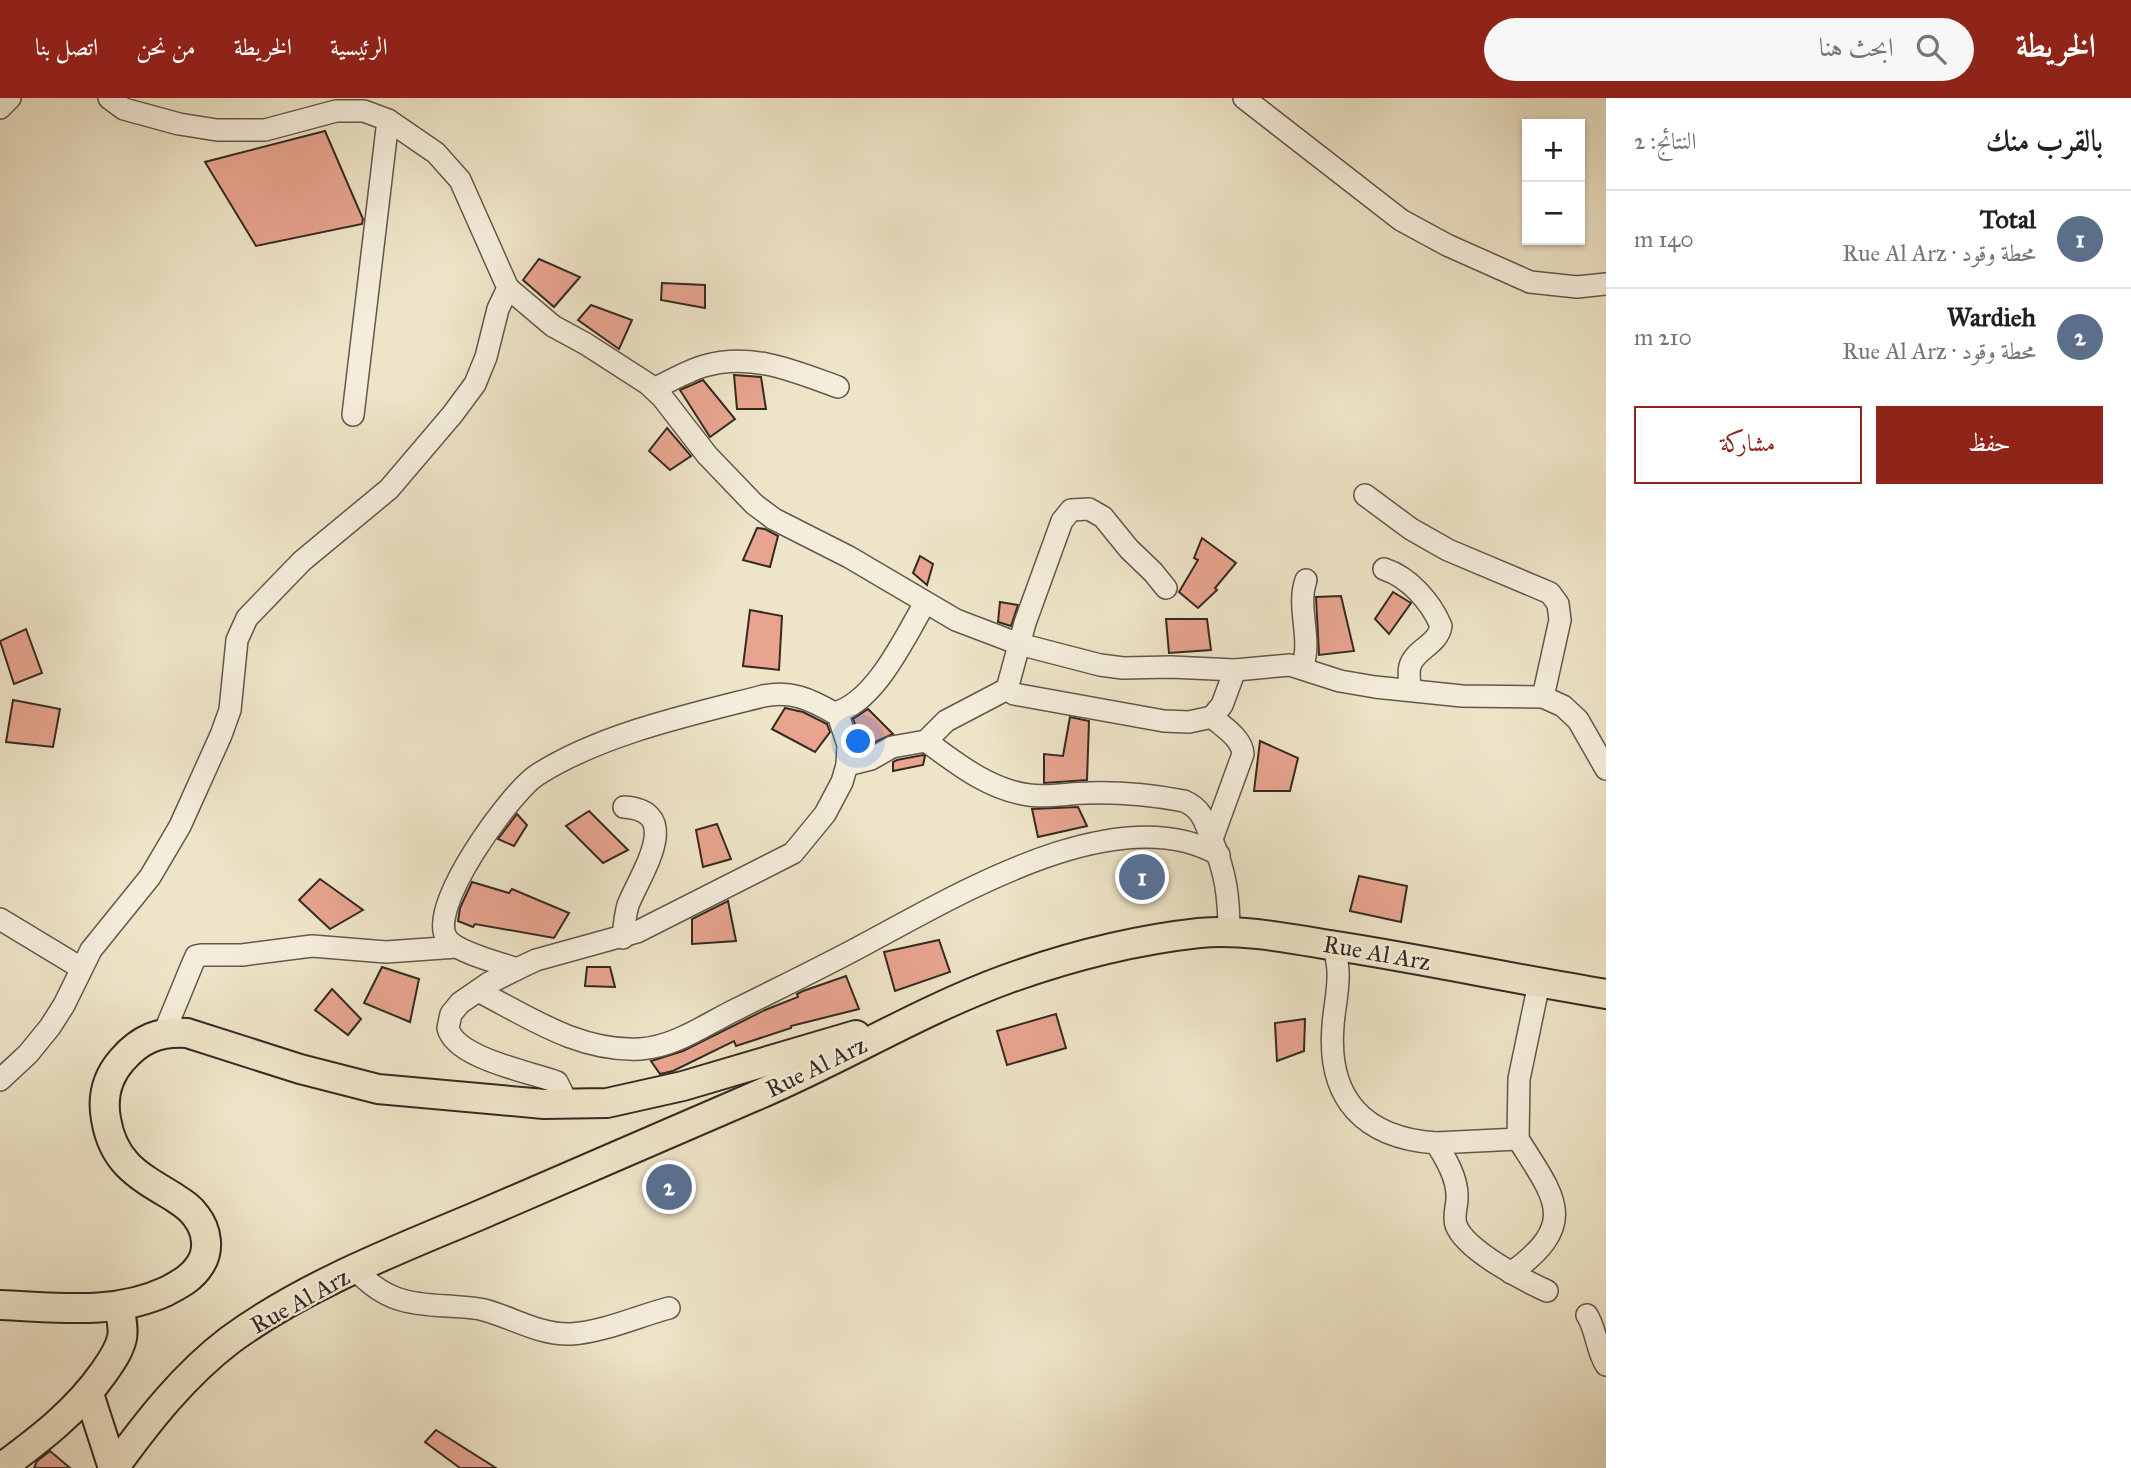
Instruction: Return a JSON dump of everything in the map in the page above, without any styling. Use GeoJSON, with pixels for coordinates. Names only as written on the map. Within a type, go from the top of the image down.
{"type":"FeatureCollection","features":[{"type":"Feature","properties":{"kind":"main road","name":"Rue Al Arz"},"geometry":{"type":"LineString","coordinates":[[114,1468],[144,1427],[191,1373],[231,1340],[319,1287],[801,1077],[902,1025],[1005,980],[1139,943],[1202,933],[1229,933],[1274,936],[1334,945],[1606,995]]}},
{"type":"Feature","properties":{"kind":"main road"},"geometry":{"type":"LineString","coordinates":[[0,1305],[91,1308],[119,1306],[144,1301],[185,1282],[197,1270],[206,1252],[205,1237],[197,1216],[185,1204],[136,1174],[116,1153],[107,1128],[104,1108],[111,1075],[139,1043],[164,1034],[187,1033],[300,1069],[378,1089],[556,1104],[607,1103],[683,1086],[833,1041],[902,1025]]}},
{"type":"Feature","properties":{"kind":"main road"},"geometry":{"type":"LineString","coordinates":[[1,1468],[66,1418],[89,1394],[120,1345],[123,1328],[119,1306]]}},
{"type":"Feature","properties":{"kind":"main road"},"geometry":{"type":"LineString","coordinates":[[89,1394],[114,1468]]}},
{"type":"Feature","properties":{"kind":"street"},"geometry":{"type":"LineString","coordinates":[[0,108],[10,98]]}},
{"type":"Feature","properties":{"kind":"street"},"geometry":{"type":"LineString","coordinates":[[109,98],[124,109],[179,124],[217,130],[265,130],[336,111],[364,111],[388,120],[436,153],[460,180],[508,288],[553,326],[586,344],[654,389],[707,455],[754,504],[774,519],[849,557],[956,620],[1019,644],[1100,666],[1235,670],[1273,665],[1302,667],[1358,685],[1462,696],[1543,696],[1563,706],[1578,720],[1606,769]]}},
{"type":"Feature","properties":{"kind":"street"},"geometry":{"type":"LineString","coordinates":[[1244,98],[1401,220],[1447,245],[1530,282],[1577,287],[1606,284]]}},
{"type":"Feature","properties":{"kind":"street"},"geometry":{"type":"LineString","coordinates":[[353,415],[388,120]]}},
{"type":"Feature","properties":{"kind":"street"},"geometry":{"type":"LineString","coordinates":[[0,1080],[28,1054],[50,1027],[91,950],[150,877],[194,797],[230,710],[237,640],[247,618],[302,561],[388,489],[452,415],[475,384],[486,357],[498,309],[508,288]]}},
{"type":"Feature","properties":{"kind":"street"},"geometry":{"type":"LineString","coordinates":[[654,389],[704,366],[731,361],[758,361],[838,387]]}},
{"type":"Feature","properties":{"kind":"street"},"geometry":{"type":"LineString","coordinates":[[1365,495],[1448,550],[1550,593],[1558,604],[1560,620],[1543,696]]}},
{"type":"Feature","properties":{"kind":"street"},"geometry":{"type":"LineString","coordinates":[[847,765],[871,758],[892,747],[926,741],[946,721],[1007,689],[1019,644],[1062,521],[1071,510],[1089,509],[1103,517],[1124,544],[1166,588]]}},
{"type":"Feature","properties":{"kind":"street"},"geometry":{"type":"LineString","coordinates":[[1384,569],[1396,573],[1408,582],[1441,626],[1439,635],[1414,659],[1410,667],[1410,689]]}},
{"type":"Feature","properties":{"kind":"street"},"geometry":{"type":"LineString","coordinates":[[1302,667],[1307,653],[1303,597],[1306,580]]}},
{"type":"Feature","properties":{"kind":"street"},"geometry":{"type":"LineString","coordinates":[[517,969],[449,942],[443,929],[443,915],[465,867],[517,792],[536,776],[615,739],[776,693],[790,694],[817,703],[834,713],[840,712],[858,700],[883,676],[925,603]]}},
{"type":"Feature","properties":{"kind":"street"},"geometry":{"type":"LineString","coordinates":[[1007,689],[1014,694],[1164,721],[1189,722],[1212,717],[1222,705],[1235,670]]}},
{"type":"Feature","properties":{"kind":"street"},"geometry":{"type":"LineString","coordinates":[[556,1104],[562,1091],[556,1082],[462,1048],[450,1034],[449,1021],[454,1009],[478,990],[517,969],[563,952],[623,938],[793,853],[810,835],[835,798],[847,765],[848,745],[840,712]]}},
{"type":"Feature","properties":{"kind":"street"},"geometry":{"type":"LineString","coordinates":[[1212,717],[1237,741],[1243,754],[1216,847]]}},
{"type":"Feature","properties":{"kind":"street"},"geometry":{"type":"LineString","coordinates":[[926,741],[970,774],[1017,793],[1045,796],[1132,793],[1184,801],[1199,810],[1216,847],[1227,883],[1229,933]]}},
{"type":"Feature","properties":{"kind":"street"},"geometry":{"type":"LineString","coordinates":[[623,938],[628,905],[654,849],[656,838],[655,825],[650,818],[641,811],[624,807]]}},
{"type":"Feature","properties":{"kind":"street"},"geometry":{"type":"LineString","coordinates":[[478,990],[537,1022],[592,1045],[625,1049],[659,1046],[771,993],[1004,874],[1082,845],[1109,839],[1147,837],[1216,847]]}},
{"type":"Feature","properties":{"kind":"street"},"geometry":{"type":"LineString","coordinates":[[0,919],[82,968]]}},
{"type":"Feature","properties":{"kind":"street"},"geometry":{"type":"LineString","coordinates":[[1334,945],[1338,972],[1332,1045],[1340,1089],[1352,1109],[1378,1129],[1408,1141],[1436,1143],[1518,1139]]}},
{"type":"Feature","properties":{"kind":"street"},"geometry":{"type":"LineString","coordinates":[[164,1034],[196,956],[242,955],[323,946],[386,952],[457,947]]}},
{"type":"Feature","properties":{"kind":"street"},"geometry":{"type":"LineString","coordinates":[[1511,1273],[1532,1258],[1548,1239],[1555,1209],[1548,1184],[1518,1139],[1519,1079],[1539,983]]}},
{"type":"Feature","properties":{"kind":"street"},"geometry":{"type":"LineString","coordinates":[[1436,1143],[1455,1181],[1457,1227],[1478,1249],[1511,1273],[1547,1291]]}},
{"type":"Feature","properties":{"kind":"street"},"geometry":{"type":"LineString","coordinates":[[356,1270],[376,1289],[395,1299],[422,1305],[481,1309],[532,1328],[558,1334],[588,1332],[670,1308]]}},
{"type":"Feature","properties":{"kind":"street"},"geometry":{"type":"LineString","coordinates":[[1587,1315],[1593,1323],[1600,1353],[1606,1365]]}},
{"type":"Feature","properties":{"kind":"building"},"geometry":{"type":"Polygon","coordinates":[[[325,131],[363,219],[362,224],[256,246],[205,162],[325,131]]]}},
{"type":"Feature","properties":{"kind":"building"},"geometry":{"type":"Polygon","coordinates":[[[539,259],[580,277],[554,307],[523,280],[539,259]]]}},
{"type":"Feature","properties":{"kind":"building"},"geometry":{"type":"Polygon","coordinates":[[[662,283],[705,285],[705,308],[661,300],[662,283]]]}},
{"type":"Feature","properties":{"kind":"building"},"geometry":{"type":"Polygon","coordinates":[[[591,305],[632,320],[619,349],[578,320],[591,305]]]}},
{"type":"Feature","properties":{"kind":"building"},"geometry":{"type":"Polygon","coordinates":[[[734,375],[761,377],[766,409],[737,409],[734,375]]]}},
{"type":"Feature","properties":{"kind":"building"},"geometry":{"type":"Polygon","coordinates":[[[703,380],[735,419],[710,437],[680,390],[703,380]]]}},
{"type":"Feature","properties":{"kind":"building"},"geometry":{"type":"Polygon","coordinates":[[[667,428],[691,456],[670,470],[649,451],[667,428]]]}},
{"type":"Feature","properties":{"kind":"building"},"geometry":{"type":"Polygon","coordinates":[[[757,528],[778,536],[770,567],[743,560],[757,528]]]}},
{"type":"Feature","properties":{"kind":"building"},"geometry":{"type":"Polygon","coordinates":[[[1202,538],[1236,563],[1215,588],[1217,590],[1198,608],[1179,592],[1198,560],[1194,558],[1202,538]]]}},
{"type":"Feature","properties":{"kind":"building"},"geometry":{"type":"Polygon","coordinates":[[[920,556],[933,564],[927,585],[913,573],[920,556]]]}},
{"type":"Feature","properties":{"kind":"building"},"geometry":{"type":"Polygon","coordinates":[[[1393,592],[1411,603],[1389,634],[1375,619],[1393,592]]]}},
{"type":"Feature","properties":{"kind":"building"},"geometry":{"type":"Polygon","coordinates":[[[1341,596],[1354,651],[1319,655],[1316,597],[1341,596]]]}},
{"type":"Feature","properties":{"kind":"building"},"geometry":{"type":"Polygon","coordinates":[[[1000,602],[1018,605],[1011,626],[998,622],[1000,602]]]}},
{"type":"Feature","properties":{"kind":"building"},"geometry":{"type":"Polygon","coordinates":[[[750,610],[782,616],[779,670],[743,666],[750,610]]]}},
{"type":"Feature","properties":{"kind":"building"},"geometry":{"type":"Polygon","coordinates":[[[1166,619],[1207,619],[1211,650],[1169,653],[1166,619]]]}},
{"type":"Feature","properties":{"kind":"building"},"geometry":{"type":"Polygon","coordinates":[[[26,629],[42,673],[14,684],[0,641],[26,629]]]}},
{"type":"Feature","properties":{"kind":"building"},"geometry":{"type":"Polygon","coordinates":[[[13,700],[60,709],[53,747],[6,742],[13,700]]]}},
{"type":"Feature","properties":{"kind":"building"},"geometry":{"type":"Polygon","coordinates":[[[785,708],[803,712],[827,724],[830,732],[815,752],[772,729],[785,708]]]}},
{"type":"Feature","properties":{"kind":"building"},"geometry":{"type":"Polygon","coordinates":[[[868,709],[893,734],[864,747],[853,719],[868,709]]]}},
{"type":"Feature","properties":{"kind":"building"},"geometry":{"type":"Polygon","coordinates":[[[1070,717],[1089,721],[1087,780],[1044,783],[1044,754],[1063,756],[1070,717]]]}},
{"type":"Feature","properties":{"kind":"building"},"geometry":{"type":"Polygon","coordinates":[[[1260,741],[1298,758],[1290,791],[1254,791],[1260,741]]]}},
{"type":"Feature","properties":{"kind":"building"},"geometry":{"type":"Polygon","coordinates":[[[923,755],[923,765],[893,771],[893,762],[923,755]]]}},
{"type":"Feature","properties":{"kind":"building"},"geometry":{"type":"Polygon","coordinates":[[[1078,807],[1087,826],[1038,837],[1032,809],[1078,807]]]}},
{"type":"Feature","properties":{"kind":"building"},"geometry":{"type":"Polygon","coordinates":[[[589,811],[628,850],[603,863],[566,826],[589,811]]]}},
{"type":"Feature","properties":{"kind":"building"},"geometry":{"type":"Polygon","coordinates":[[[517,814],[527,825],[514,846],[498,839],[517,814]]]}},
{"type":"Feature","properties":{"kind":"building"},"geometry":{"type":"Polygon","coordinates":[[[717,824],[731,859],[703,867],[696,830],[717,824]]]}},
{"type":"Feature","properties":{"kind":"building"},"geometry":{"type":"Polygon","coordinates":[[[1359,876],[1407,886],[1401,922],[1350,911],[1359,876]]]}},
{"type":"Feature","properties":{"kind":"building"},"geometry":{"type":"Polygon","coordinates":[[[320,879],[363,910],[330,929],[299,900],[320,879]]]}},
{"type":"Feature","properties":{"kind":"building"},"geometry":{"type":"Polygon","coordinates":[[[472,882],[509,893],[512,889],[569,913],[554,938],[475,924],[473,927],[458,921],[460,908],[472,882]]]}},
{"type":"Feature","properties":{"kind":"building"},"geometry":{"type":"Polygon","coordinates":[[[728,901],[736,941],[692,944],[692,919],[728,901]]]}},
{"type":"Feature","properties":{"kind":"building"},"geometry":{"type":"Polygon","coordinates":[[[939,940],[950,972],[895,991],[884,952],[939,940]]]}},
{"type":"Feature","properties":{"kind":"building"},"geometry":{"type":"Polygon","coordinates":[[[382,967],[419,979],[410,1022],[364,1003],[382,967]]]}},
{"type":"Feature","properties":{"kind":"building"},"geometry":{"type":"Polygon","coordinates":[[[587,967],[610,967],[615,987],[585,986],[587,967]]]}},
{"type":"Feature","properties":{"kind":"building"},"geometry":{"type":"Polygon","coordinates":[[[846,976],[859,1009],[791,1026],[736,1046],[734,1041],[673,1071],[660,1074],[651,1061],[683,1051],[765,1010],[798,997],[797,994],[803,991],[846,976]]]}},
{"type":"Feature","properties":{"kind":"building"},"geometry":{"type":"Polygon","coordinates":[[[332,989],[361,1019],[348,1035],[315,1010],[332,989]]]}},
{"type":"Feature","properties":{"kind":"building"},"geometry":{"type":"Polygon","coordinates":[[[1056,1014],[1066,1048],[1007,1065],[997,1031],[1056,1014]]]}},
{"type":"Feature","properties":{"kind":"building"},"geometry":{"type":"Polygon","coordinates":[[[1305,1019],[1304,1051],[1277,1061],[1275,1023],[1305,1019]]]}},
{"type":"Feature","properties":{"kind":"building"},"geometry":{"type":"Polygon","coordinates":[[[436,1430],[496,1468],[460,1468],[425,1442],[436,1430]]]}},
{"type":"Feature","properties":{"kind":"building"},"geometry":{"type":"Polygon","coordinates":[[[50,1451],[70,1468],[34,1468],[37,1461],[50,1451]]]}},
{"type":"Feature","properties":{"kind":"place","name":"Total"},"geometry":{"type":"Point","coordinates":[1142,877]}},
{"type":"Feature","properties":{"kind":"place","name":"Wardieh"},"geometry":{"type":"Point","coordinates":[669,1187]}}]}
